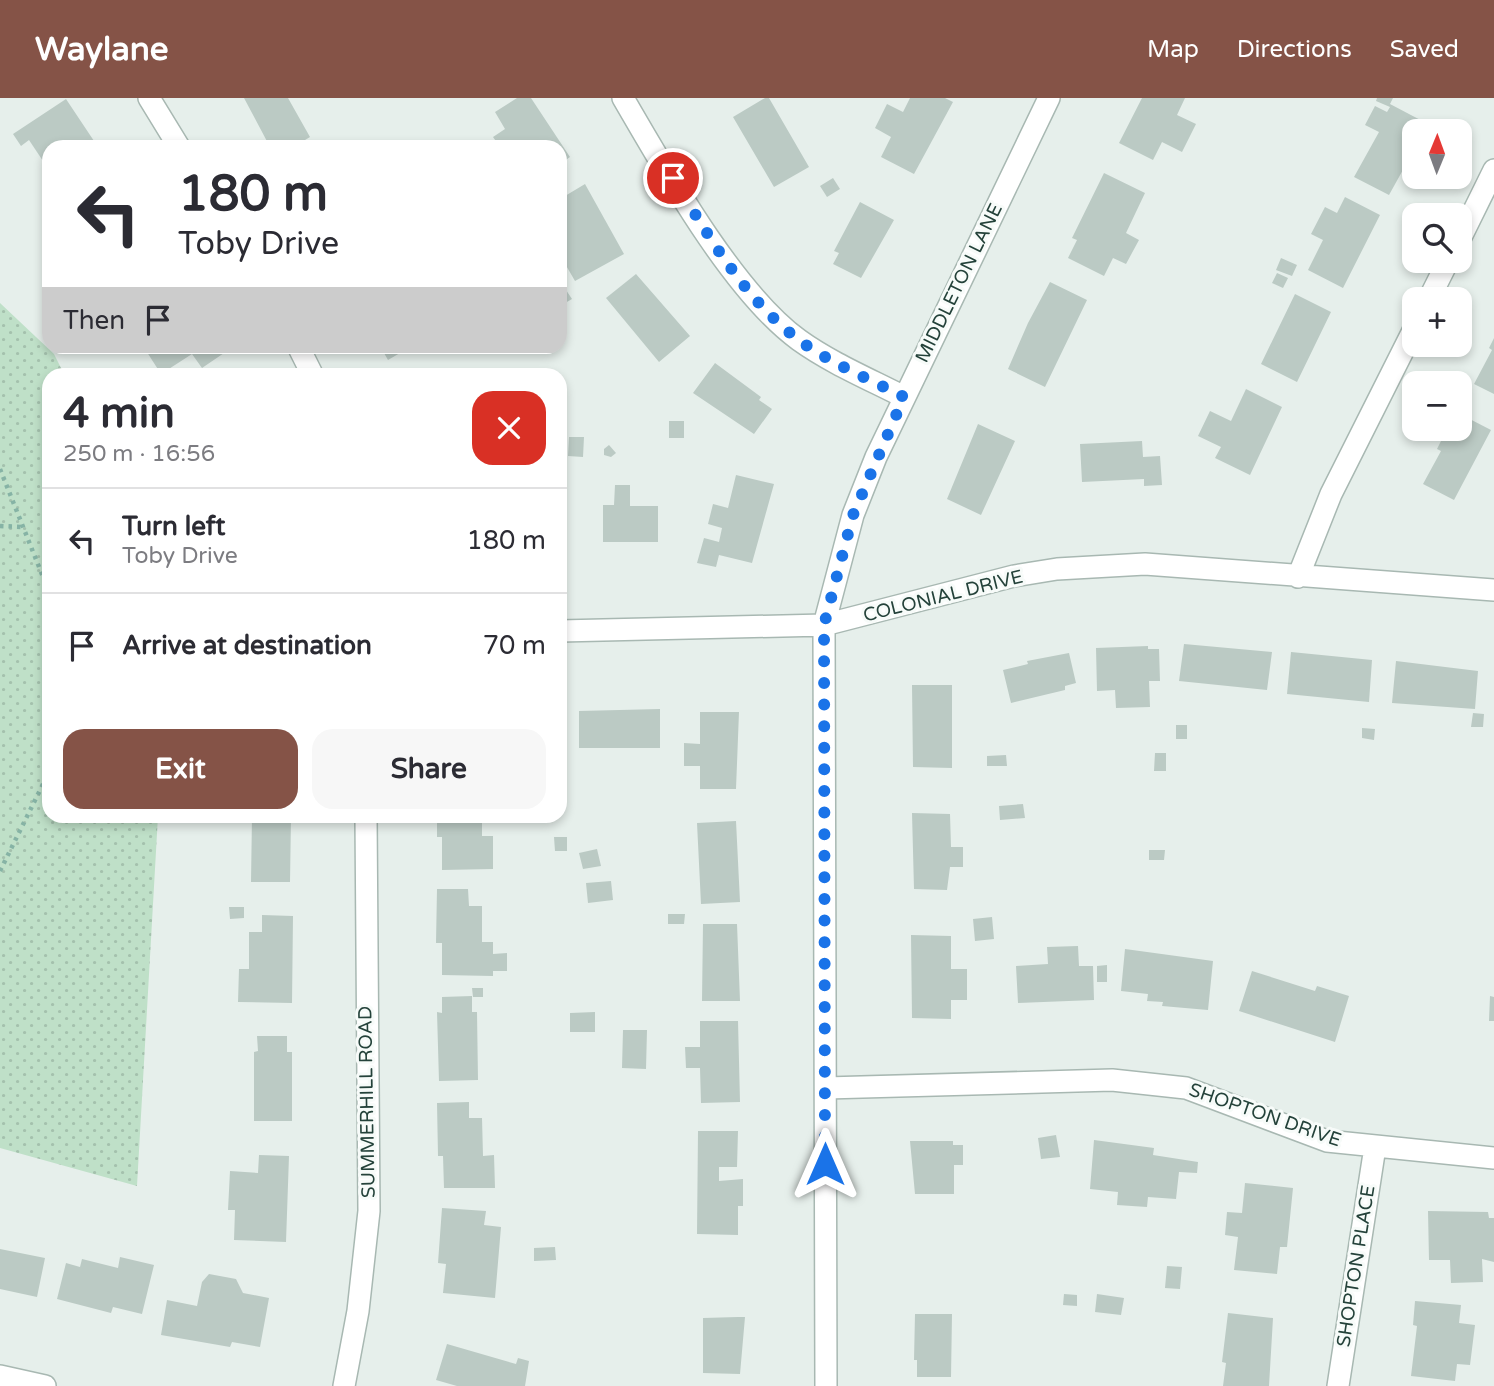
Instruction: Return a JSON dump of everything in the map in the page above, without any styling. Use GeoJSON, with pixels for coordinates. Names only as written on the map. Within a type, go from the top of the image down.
{"type":"FeatureCollection","features":[{"type":"Feature","properties":{"kind":"street"},"geometry":{"type":"LineString","coordinates":[[149,98],[175,140]]}},
{"type":"Feature","properties":{"kind":"street"},"geometry":{"type":"LineString","coordinates":[[623,98],[699,222],[774,320],[801,341],[904,397]]}},
{"type":"Feature","properties":{"kind":"street","name":"MIDDLETON LANE"},"geometry":{"type":"LineString","coordinates":[[826,1386],[824,625],[853,515],[904,397],[1049,98]]}},
{"type":"Feature","properties":{"kind":"street"},"geometry":{"type":"LineString","coordinates":[[1472,215],[1494,170]]}},
{"type":"Feature","properties":{"kind":"street"},"geometry":{"type":"LineString","coordinates":[[1298,577],[1331,494],[1402,353]]}},
{"type":"Feature","properties":{"kind":"street","name":"COLONIAL DRIVE"},"geometry":{"type":"LineString","coordinates":[[567,631],[824,625],[975,584],[1058,569],[1145,564],[1494,590]]}},
{"type":"Feature","properties":{"kind":"street","name":"SUMMERHILL ROAD"},"geometry":{"type":"LineString","coordinates":[[344,1386],[358,1311],[369,1211],[366,823]]}},
{"type":"Feature","properties":{"kind":"street","name":"SHOPTON DRIVE"},"geometry":{"type":"LineString","coordinates":[[825,1088],[1112,1080],[1152,1082],[1186,1087],[1327,1141],[1494,1158]]}},
{"type":"Feature","properties":{"kind":"street","name":"SHOPTON PLACE"},"geometry":{"type":"LineString","coordinates":[[1338,1386],[1375,1147]]}},
{"type":"Feature","properties":{"kind":"street"},"geometry":{"type":"LineString","coordinates":[[0,1376],[44,1386]]}},
{"type":"Feature","properties":{"kind":"path"},"geometry":{"type":"LineString","coordinates":[[0,469],[42,574]]}},
{"type":"Feature","properties":{"kind":"path"},"geometry":{"type":"LineString","coordinates":[[0,526],[23,527]]}},
{"type":"Feature","properties":{"kind":"path"},"geometry":{"type":"LineString","coordinates":[[0,871],[42,786]]}},
{"type":"Feature","properties":{"kind":"green space"},"geometry":{"type":"Polygon","coordinates":[[[0,303],[42,343],[42,354],[54,354],[61,368],[42,368],[42,823],[158,823],[137,1186],[0,1148],[0,303]]]}},
{"type":"Feature","properties":{"kind":"building"},"geometry":{"type":"Polygon","coordinates":[[[244,98],[288,98],[310,137],[305,140],[266,140],[244,98]]]}},
{"type":"Feature","properties":{"kind":"building"},"geometry":{"type":"Polygon","coordinates":[[[517,98],[531,98],[559,140],[495,140],[493,137],[505,129],[495,112],[517,98]]]}},
{"type":"Feature","properties":{"kind":"building"},"geometry":{"type":"Polygon","coordinates":[[[769,98],[809,167],[774,187],[733,117],[769,98]]]}},
{"type":"Feature","properties":{"kind":"building"},"geometry":{"type":"Polygon","coordinates":[[[910,98],[945,98],[953,102],[914,174],[881,157],[891,137],[875,128],[887,104],[903,112],[910,98]]]}},
{"type":"Feature","properties":{"kind":"building"},"geometry":{"type":"Polygon","coordinates":[[[1142,98],[1185,98],[1177,115],[1196,124],[1182,152],[1162,142],[1153,160],[1119,143],[1142,98]]]}},
{"type":"Feature","properties":{"kind":"building"},"geometry":{"type":"Polygon","coordinates":[[[1377,98],[1393,98],[1390,104],[1418,119],[1402,119],[1402,172],[1389,195],[1354,177],[1379,132],[1365,125],[1375,106],[1387,112],[1390,107],[1376,101],[1377,98]]]}},
{"type":"Feature","properties":{"kind":"building"},"geometry":{"type":"Polygon","coordinates":[[[66,99],[93,140],[42,140],[42,160],[29,140],[21,146],[13,134],[66,99]]]}},
{"type":"Feature","properties":{"kind":"building"},"geometry":{"type":"Polygon","coordinates":[[[1104,173],[1145,193],[1126,233],[1139,240],[1126,264],[1113,258],[1104,276],[1068,258],[1077,240],[1072,238],[1104,173]]]}},
{"type":"Feature","properties":{"kind":"building"},"geometry":{"type":"Polygon","coordinates":[[[833,178],[840,189],[827,197],[820,186],[833,178]]]}},
{"type":"Feature","properties":{"kind":"building"},"geometry":{"type":"Polygon","coordinates":[[[585,184],[624,254],[575,281],[567,267],[567,195],[585,184]]]}},
{"type":"Feature","properties":{"kind":"building"},"geometry":{"type":"Polygon","coordinates":[[[1345,197],[1380,215],[1343,288],[1308,270],[1323,240],[1311,234],[1325,207],[1337,213],[1345,197]]]}},
{"type":"Feature","properties":{"kind":"building"},"geometry":{"type":"Polygon","coordinates":[[[860,202],[894,220],[861,278],[833,264],[839,253],[834,251],[860,202]]]}},
{"type":"Feature","properties":{"kind":"building"},"geometry":{"type":"Polygon","coordinates":[[[1281,258],[1297,265],[1292,276],[1276,270],[1281,258]]]}},
{"type":"Feature","properties":{"kind":"building"},"geometry":{"type":"Polygon","coordinates":[[[1277,273],[1288,278],[1283,288],[1272,283],[1277,273]]]}},
{"type":"Feature","properties":{"kind":"building"},"geometry":{"type":"Polygon","coordinates":[[[636,274],[690,336],[659,362],[606,298],[636,274]]]}},
{"type":"Feature","properties":{"kind":"building"},"geometry":{"type":"Polygon","coordinates":[[[1050,282],[1087,300],[1045,387],[1008,369],[1050,282]]]}},
{"type":"Feature","properties":{"kind":"building"},"geometry":{"type":"Polygon","coordinates":[[[1295,294],[1331,312],[1297,382],[1261,364],[1295,294]]]}},
{"type":"Feature","properties":{"kind":"building"},"geometry":{"type":"Polygon","coordinates":[[[1494,338],[1494,394],[1474,384],[1492,350],[1489,348],[1494,338]]]}},
{"type":"Feature","properties":{"kind":"building"},"geometry":{"type":"Polygon","coordinates":[[[148,354],[192,354],[170,368],[157,368],[148,354]]]}},
{"type":"Feature","properties":{"kind":"building"},"geometry":{"type":"Polygon","coordinates":[[[192,354],[223,354],[202,368],[192,354]]]}},
{"type":"Feature","properties":{"kind":"building"},"geometry":{"type":"Polygon","coordinates":[[[385,354],[398,354],[388,360],[385,354]]]}},
{"type":"Feature","properties":{"kind":"building"},"geometry":{"type":"Polygon","coordinates":[[[715,363],[761,397],[759,400],[772,409],[754,434],[693,393],[715,363]]]}},
{"type":"Feature","properties":{"kind":"building"},"geometry":{"type":"Polygon","coordinates":[[[1246,389],[1282,407],[1250,475],[1215,458],[1221,447],[1198,436],[1210,411],[1231,421],[1246,389]]]}},
{"type":"Feature","properties":{"kind":"building"},"geometry":{"type":"Polygon","coordinates":[[[1472,420],[1491,430],[1454,500],[1423,484],[1441,451],[1437,449],[1441,441],[1472,441],[1472,420]]]}},
{"type":"Feature","properties":{"kind":"building"},"geometry":{"type":"Polygon","coordinates":[[[669,421],[684,421],[684,438],[669,438],[669,421]]]}},
{"type":"Feature","properties":{"kind":"building"},"geometry":{"type":"Polygon","coordinates":[[[978,424],[1015,441],[981,515],[947,499],[978,424]]]}},
{"type":"Feature","properties":{"kind":"building"},"geometry":{"type":"Polygon","coordinates":[[[569,437],[584,437],[583,457],[568,456],[569,437]]]}},
{"type":"Feature","properties":{"kind":"building"},"geometry":{"type":"Polygon","coordinates":[[[1142,441],[1143,457],[1160,456],[1162,485],[1144,486],[1144,479],[1082,482],[1080,444],[1142,441]]]}},
{"type":"Feature","properties":{"kind":"building"},"geometry":{"type":"Polygon","coordinates":[[[609,445],[616,453],[611,457],[604,455],[604,449],[609,445]]]}},
{"type":"Feature","properties":{"kind":"building"},"geometry":{"type":"Polygon","coordinates":[[[736,475],[774,484],[752,563],[719,555],[716,567],[697,563],[704,538],[719,542],[722,528],[708,524],[713,504],[728,508],[736,475]]]}},
{"type":"Feature","properties":{"kind":"building"},"geometry":{"type":"Polygon","coordinates":[[[615,485],[630,485],[630,506],[658,506],[658,542],[603,542],[603,505],[614,505],[615,485]]]}},
{"type":"Feature","properties":{"kind":"building"},"geometry":{"type":"Polygon","coordinates":[[[1184,644],[1272,652],[1267,690],[1179,681],[1184,644]]]}},
{"type":"Feature","properties":{"kind":"building"},"geometry":{"type":"Polygon","coordinates":[[[1148,646],[1148,649],[1159,649],[1160,681],[1149,681],[1150,707],[1116,708],[1115,690],[1097,691],[1096,648],[1148,646]]]}},
{"type":"Feature","properties":{"kind":"building"},"geometry":{"type":"Polygon","coordinates":[[[1291,652],[1372,660],[1369,702],[1287,694],[1291,652]]]}},
{"type":"Feature","properties":{"kind":"building"},"geometry":{"type":"Polygon","coordinates":[[[1069,653],[1076,683],[1065,686],[1065,690],[1011,703],[1003,670],[1028,664],[1027,661],[1069,653]]]}},
{"type":"Feature","properties":{"kind":"building"},"geometry":{"type":"Polygon","coordinates":[[[1396,661],[1478,671],[1475,709],[1392,703],[1396,661]]]}},
{"type":"Feature","properties":{"kind":"building"},"geometry":{"type":"Polygon","coordinates":[[[912,685],[952,685],[952,768],[913,767],[912,685]]]}},
{"type":"Feature","properties":{"kind":"building"},"geometry":{"type":"Polygon","coordinates":[[[660,709],[660,748],[579,748],[579,711],[660,709]]]}},
{"type":"Feature","properties":{"kind":"building"},"geometry":{"type":"Polygon","coordinates":[[[700,712],[739,712],[736,789],[700,789],[700,766],[684,766],[684,743],[700,744],[700,712]]]}},
{"type":"Feature","properties":{"kind":"building"},"geometry":{"type":"Polygon","coordinates":[[[1473,713],[1484,714],[1483,727],[1471,727],[1473,713]]]}},
{"type":"Feature","properties":{"kind":"building"},"geometry":{"type":"Polygon","coordinates":[[[1176,725],[1187,725],[1187,739],[1176,739],[1176,725]]]}},
{"type":"Feature","properties":{"kind":"building"},"geometry":{"type":"Polygon","coordinates":[[[1362,728],[1375,729],[1374,740],[1362,738],[1362,728]]]}},
{"type":"Feature","properties":{"kind":"building"},"geometry":{"type":"Polygon","coordinates":[[[1155,753],[1166,753],[1166,771],[1154,771],[1155,753]]]}},
{"type":"Feature","properties":{"kind":"building"},"geometry":{"type":"Polygon","coordinates":[[[1006,755],[1007,766],[987,766],[987,756],[1006,755]]]}},
{"type":"Feature","properties":{"kind":"building"},"geometry":{"type":"Polygon","coordinates":[[[1023,804],[1025,818],[1000,820],[999,806],[1023,804]]]}},
{"type":"Feature","properties":{"kind":"building"},"geometry":{"type":"Polygon","coordinates":[[[912,813],[950,814],[951,847],[963,847],[963,867],[950,867],[947,890],[914,889],[912,813]]]}},
{"type":"Feature","properties":{"kind":"building"},"geometry":{"type":"Polygon","coordinates":[[[736,821],[740,902],[701,904],[697,823],[736,821]]]}},
{"type":"Feature","properties":{"kind":"building"},"geometry":{"type":"Polygon","coordinates":[[[252,823],[291,823],[290,882],[251,882],[252,823]]]}},
{"type":"Feature","properties":{"kind":"building"},"geometry":{"type":"Polygon","coordinates":[[[437,823],[482,823],[482,836],[493,836],[493,869],[442,870],[442,837],[437,837],[437,823]]]}},
{"type":"Feature","properties":{"kind":"building"},"geometry":{"type":"Polygon","coordinates":[[[554,837],[567,837],[567,851],[555,851],[554,837]]]}},
{"type":"Feature","properties":{"kind":"building"},"geometry":{"type":"Polygon","coordinates":[[[597,849],[601,866],[583,869],[579,853],[597,849]]]}},
{"type":"Feature","properties":{"kind":"building"},"geometry":{"type":"Polygon","coordinates":[[[1149,850],[1165,850],[1164,860],[1149,860],[1149,850]]]}},
{"type":"Feature","properties":{"kind":"building"},"geometry":{"type":"Polygon","coordinates":[[[611,881],[613,900],[588,903],[586,883],[611,881]]]}},
{"type":"Feature","properties":{"kind":"building"},"geometry":{"type":"Polygon","coordinates":[[[437,889],[468,889],[469,906],[482,906],[482,942],[493,942],[493,954],[507,953],[507,971],[493,971],[493,976],[442,975],[442,943],[436,943],[437,889]]]}},
{"type":"Feature","properties":{"kind":"building"},"geometry":{"type":"Polygon","coordinates":[[[229,907],[244,907],[244,918],[230,919],[229,907]]]}},
{"type":"Feature","properties":{"kind":"building"},"geometry":{"type":"Polygon","coordinates":[[[668,914],[685,914],[684,924],[668,924],[668,914]]]}},
{"type":"Feature","properties":{"kind":"building"},"geometry":{"type":"Polygon","coordinates":[[[262,915],[293,916],[292,1003],[238,1002],[239,969],[249,969],[249,932],[262,932],[262,915]]]}},
{"type":"Feature","properties":{"kind":"building"},"geometry":{"type":"Polygon","coordinates":[[[992,917],[994,939],[975,941],[973,919],[992,917]]]}},
{"type":"Feature","properties":{"kind":"building"},"geometry":{"type":"Polygon","coordinates":[[[703,924],[737,924],[740,1001],[702,1001],[703,924]]]}},
{"type":"Feature","properties":{"kind":"building"},"geometry":{"type":"Polygon","coordinates":[[[911,935],[951,936],[951,969],[967,969],[967,1000],[951,1000],[951,1019],[912,1018],[911,935]]]}},
{"type":"Feature","properties":{"kind":"building"},"geometry":{"type":"Polygon","coordinates":[[[1078,946],[1079,966],[1093,966],[1094,1000],[1018,1003],[1016,966],[1048,964],[1047,947],[1078,946]]]}},
{"type":"Feature","properties":{"kind":"building"},"geometry":{"type":"Polygon","coordinates":[[[1125,949],[1213,961],[1208,1010],[1162,1006],[1163,1002],[1147,1001],[1148,994],[1121,991],[1125,949]]]}},
{"type":"Feature","properties":{"kind":"building"},"geometry":{"type":"Polygon","coordinates":[[[1107,965],[1107,982],[1097,982],[1097,966],[1107,965]]]}},
{"type":"Feature","properties":{"kind":"building"},"geometry":{"type":"Polygon","coordinates":[[[1252,971],[1315,991],[1317,986],[1349,996],[1335,1042],[1239,1011],[1252,971]]]}},
{"type":"Feature","properties":{"kind":"building"},"geometry":{"type":"Polygon","coordinates":[[[472,988],[483,988],[483,997],[473,997],[472,988]]]}},
{"type":"Feature","properties":{"kind":"building"},"geometry":{"type":"Polygon","coordinates":[[[472,996],[472,1012],[477,1012],[478,1080],[439,1081],[437,1012],[442,1013],[442,997],[472,996]]]}},
{"type":"Feature","properties":{"kind":"building"},"geometry":{"type":"Polygon","coordinates":[[[1490,996],[1494,997],[1494,1021],[1489,1021],[1490,996]]]}},
{"type":"Feature","properties":{"kind":"building"},"geometry":{"type":"Polygon","coordinates":[[[595,1012],[595,1032],[570,1032],[570,1013],[595,1012]]]}},
{"type":"Feature","properties":{"kind":"building"},"geometry":{"type":"Polygon","coordinates":[[[700,1021],[738,1021],[740,1102],[701,1103],[700,1068],[686,1068],[685,1047],[700,1047],[700,1021]]]}},
{"type":"Feature","properties":{"kind":"building"},"geometry":{"type":"Polygon","coordinates":[[[623,1030],[647,1030],[646,1069],[622,1068],[623,1030]]]}},
{"type":"Feature","properties":{"kind":"building"},"geometry":{"type":"Polygon","coordinates":[[[257,1036],[287,1036],[287,1052],[292,1052],[292,1121],[254,1121],[254,1052],[258,1051],[257,1036]]]}},
{"type":"Feature","properties":{"kind":"building"},"geometry":{"type":"Polygon","coordinates":[[[469,1102],[469,1118],[482,1118],[483,1156],[494,1155],[495,1188],[444,1188],[443,1156],[438,1156],[437,1103],[469,1102]]]}},
{"type":"Feature","properties":{"kind":"building"},"geometry":{"type":"Polygon","coordinates":[[[698,1131],[738,1131],[737,1167],[719,1167],[719,1181],[743,1179],[743,1206],[738,1206],[738,1235],[697,1234],[698,1131]]]}},
{"type":"Feature","properties":{"kind":"building"},"geometry":{"type":"Polygon","coordinates":[[[1056,1135],[1060,1157],[1041,1159],[1038,1138],[1056,1135]]]}},
{"type":"Feature","properties":{"kind":"building"},"geometry":{"type":"Polygon","coordinates":[[[1094,1140],[1154,1148],[1153,1155],[1198,1162],[1197,1173],[1179,1172],[1176,1199],[1148,1197],[1147,1207],[1117,1205],[1118,1192],[1090,1189],[1094,1140]]]}},
{"type":"Feature","properties":{"kind":"building"},"geometry":{"type":"Polygon","coordinates":[[[910,1141],[953,1141],[953,1145],[963,1145],[963,1165],[954,1165],[954,1194],[915,1194],[910,1141]]]}},
{"type":"Feature","properties":{"kind":"building"},"geometry":{"type":"Polygon","coordinates":[[[259,1155],[289,1156],[286,1242],[234,1240],[235,1210],[228,1210],[230,1171],[258,1173],[259,1155]]]}},
{"type":"Feature","properties":{"kind":"building"},"geometry":{"type":"Polygon","coordinates":[[[1245,1183],[1293,1188],[1287,1247],[1280,1247],[1277,1274],[1234,1270],[1238,1237],[1225,1235],[1227,1212],[1242,1213],[1245,1183]]]}},
{"type":"Feature","properties":{"kind":"building"},"geometry":{"type":"Polygon","coordinates":[[[442,1208],[486,1211],[484,1225],[501,1227],[495,1298],[443,1293],[446,1264],[438,1263],[442,1208]]]}},
{"type":"Feature","properties":{"kind":"building"},"geometry":{"type":"Polygon","coordinates":[[[1428,1211],[1488,1212],[1489,1218],[1494,1218],[1494,1262],[1482,1259],[1483,1282],[1451,1283],[1450,1260],[1429,1260],[1428,1211]]]}},
{"type":"Feature","properties":{"kind":"building"},"geometry":{"type":"Polygon","coordinates":[[[555,1247],[556,1260],[534,1261],[534,1248],[555,1247]]]}},
{"type":"Feature","properties":{"kind":"building"},"geometry":{"type":"Polygon","coordinates":[[[0,1249],[45,1258],[37,1297],[0,1289],[0,1249]]]}},
{"type":"Feature","properties":{"kind":"building"},"geometry":{"type":"Polygon","coordinates":[[[120,1257],[154,1265],[142,1314],[113,1307],[111,1313],[57,1299],[66,1263],[80,1267],[82,1259],[118,1268],[120,1257]]]}},
{"type":"Feature","properties":{"kind":"building"},"geometry":{"type":"Polygon","coordinates":[[[1167,1266],[1182,1267],[1180,1289],[1165,1288],[1167,1266]]]}},
{"type":"Feature","properties":{"kind":"building"},"geometry":{"type":"Polygon","coordinates":[[[209,1274],[236,1279],[243,1293],[269,1298],[260,1347],[232,1342],[230,1347],[161,1335],[167,1300],[197,1306],[202,1282],[209,1274]]]}},
{"type":"Feature","properties":{"kind":"building"},"geometry":{"type":"Polygon","coordinates":[[[1064,1294],[1077,1295],[1077,1306],[1063,1305],[1064,1294]]]}},
{"type":"Feature","properties":{"kind":"building"},"geometry":{"type":"Polygon","coordinates":[[[1097,1294],[1124,1298],[1121,1315],[1095,1312],[1097,1294]]]}},
{"type":"Feature","properties":{"kind":"building"},"geometry":{"type":"Polygon","coordinates":[[[1415,1301],[1461,1305],[1459,1323],[1475,1325],[1470,1365],[1457,1364],[1455,1381],[1411,1376],[1417,1326],[1413,1325],[1415,1301]]]}},
{"type":"Feature","properties":{"kind":"building"},"geometry":{"type":"Polygon","coordinates":[[[1228,1313],[1273,1318],[1269,1386],[1223,1386],[1226,1363],[1222,1362],[1228,1313]]]}},
{"type":"Feature","properties":{"kind":"building"},"geometry":{"type":"Polygon","coordinates":[[[915,1314],[952,1314],[951,1377],[917,1377],[917,1360],[914,1360],[915,1314]]]}},
{"type":"Feature","properties":{"kind":"building"},"geometry":{"type":"Polygon","coordinates":[[[745,1317],[740,1374],[703,1373],[703,1318],[745,1317]]]}},
{"type":"Feature","properties":{"kind":"building"},"geometry":{"type":"Polygon","coordinates":[[[447,1344],[516,1364],[518,1358],[529,1361],[525,1386],[457,1386],[436,1380],[447,1344]]]}},
{"type":"Feature","properties":{"kind":"route"},"geometry":{"type":"LineString","coordinates":[[673,178],[699,222],[774,320],[801,341],[843,366],[904,397],[853,515],[824,625],[825,1164]]}}]}
